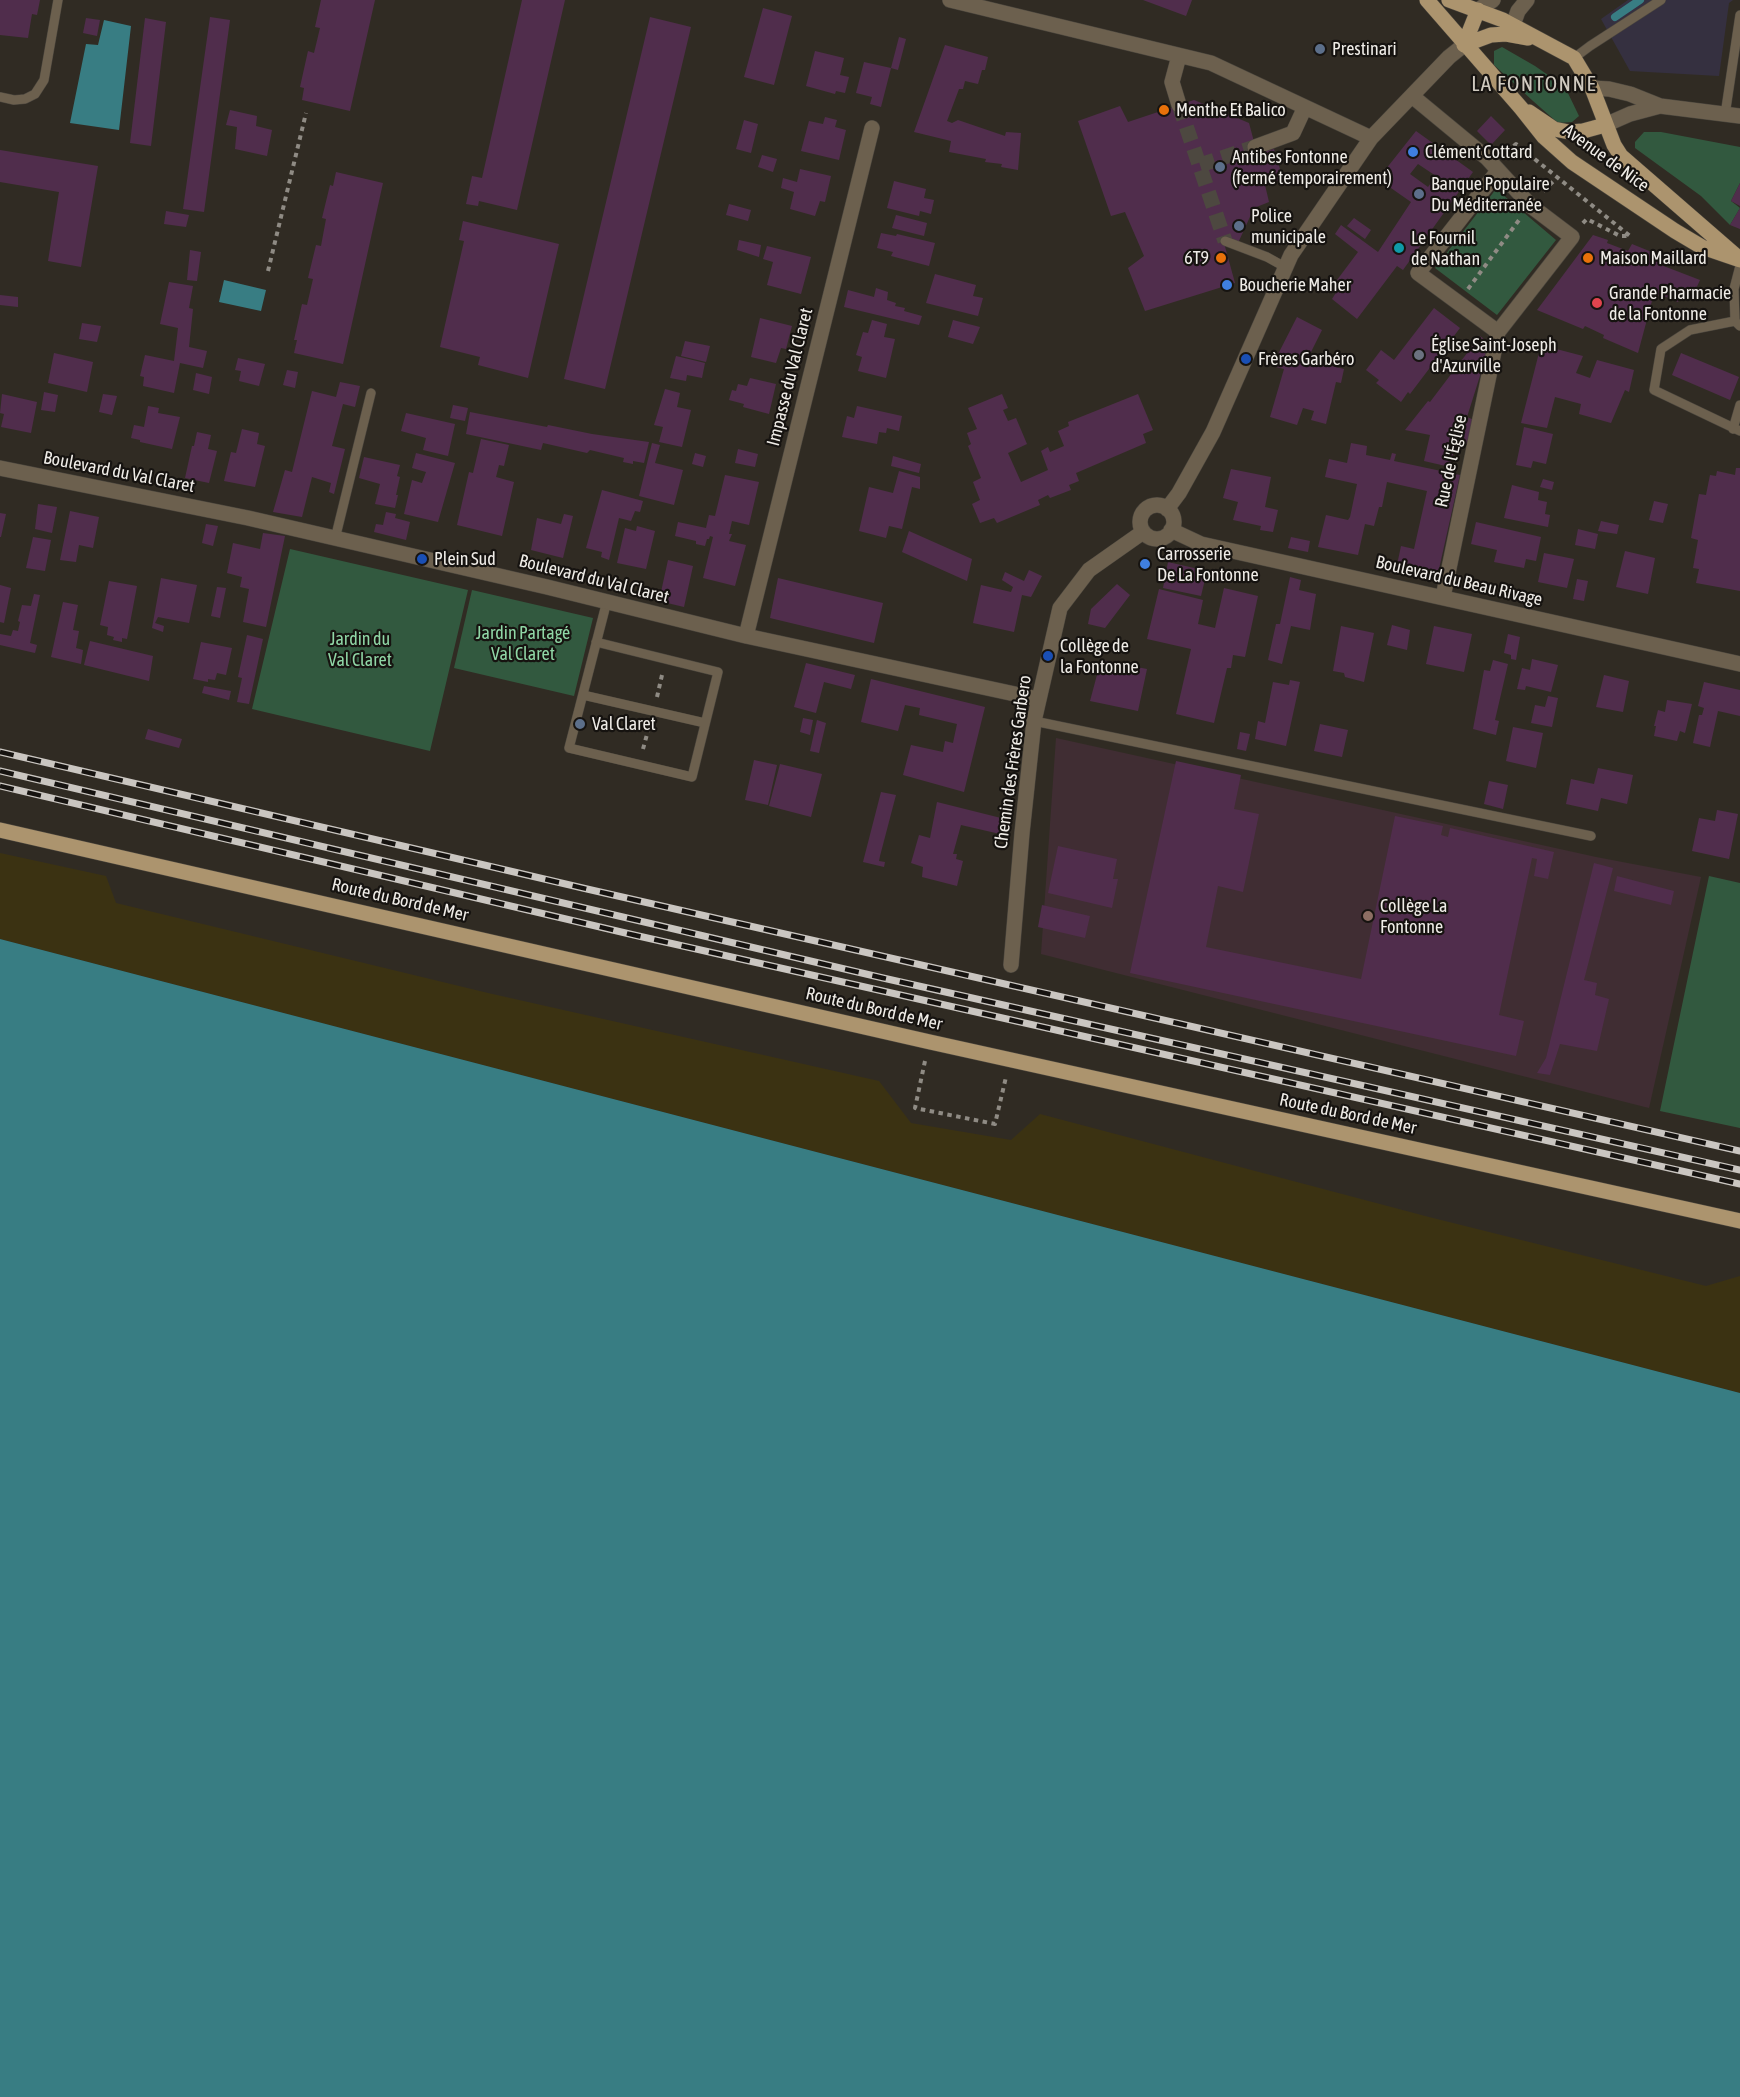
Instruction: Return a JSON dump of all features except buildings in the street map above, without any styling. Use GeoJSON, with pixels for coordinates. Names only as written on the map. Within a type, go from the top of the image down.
{"type":"FeatureCollection","features":[{"type":"Feature","properties":{"kind":"main road","name":"Avenue de Nice"},"geometry":{"type":"LineString","coordinates":[[1427,0],[1544,137],[1572,162],[1702,247],[1740,259]]}},
{"type":"Feature","properties":{"kind":"main road","name":"Avenue de Nice"},"geometry":{"type":"LineString","coordinates":[[1449,0],[1513,25],[1574,58],[1592,88],[1605,125],[1621,156],[1740,259]]}},
{"type":"Feature","properties":{"kind":"main road"},"geometry":{"type":"LineString","coordinates":[[1464,45],[1478,10]]}},
{"type":"Feature","properties":{"kind":"main road"},"geometry":{"type":"LineString","coordinates":[[1464,45],[1491,34],[1506,34],[1547,43]]}},
{"type":"Feature","properties":{"kind":"main road"},"geometry":{"type":"LineString","coordinates":[[1521,108],[1554,129],[1569,132],[1583,131],[1605,125]]}},
{"type":"Feature","properties":{"kind":"main road","name":"Route du Bord de Mer"},"geometry":{"type":"LineString","coordinates":[[0,830],[1010,1060],[1740,1221]]}},
{"type":"Feature","properties":{"kind":"street"},"geometry":{"type":"LineString","coordinates":[[950,0],[1211,63],[1371,138]]}},
{"type":"Feature","properties":{"kind":"street"},"geometry":{"type":"LineString","coordinates":[[1478,10],[1493,0]]}},
{"type":"Feature","properties":{"kind":"street"},"geometry":{"type":"LineString","coordinates":[[1513,25],[1518,11],[1527,0]]}},
{"type":"Feature","properties":{"kind":"street"},"geometry":{"type":"LineString","coordinates":[[1167,509],[1179,493],[1213,432],[1291,255],[1371,138],[1449,57],[1464,45]]}},
{"type":"Feature","properties":{"kind":"street"},"geometry":{"type":"LineString","coordinates":[[1179,56],[1172,82],[1179,105]]}},
{"type":"Feature","properties":{"kind":"street"},"geometry":{"type":"LineString","coordinates":[[1592,88],[1630,94],[1660,106],[1732,116]]}},
{"type":"Feature","properties":{"kind":"street"},"geometry":{"type":"LineString","coordinates":[[1412,96],[1487,158],[1531,206],[1572,237],[1498,332],[1418,273],[1498,171]]}},
{"type":"Feature","properties":{"kind":"street"},"geometry":{"type":"LineString","coordinates":[[1605,125],[1630,114],[1660,106]]}},
{"type":"Feature","properties":{"kind":"street"},"geometry":{"type":"LineString","coordinates":[[1255,147],[1293,134],[1305,107]]}},
{"type":"Feature","properties":{"kind":"street","name":"Impasse du Val Claret"},"geometry":{"type":"LineString","coordinates":[[746,636],[872,128]]}},
{"type":"Feature","properties":{"kind":"street","name":"Rue de l'Église"},"geometry":{"type":"LineString","coordinates":[[1443,597],[1498,332]]}},
{"type":"Feature","properties":{"kind":"street","name":"Boulevard du Val Claret"},"geometry":{"type":"LineString","coordinates":[[0,468],[248,518],[607,601],[746,636],[1038,699]]}},
{"type":"Feature","properties":{"kind":"street"},"geometry":{"type":"LineString","coordinates":[[1157,506],[1167,509],[1173,517],[1171,530],[1163,538],[1152,539],[1143,532],[1141,517],[1147,509],[1157,506]]}},
{"type":"Feature","properties":{"kind":"street","name":"Boulevard du Beau Rivage"},"geometry":{"type":"LineString","coordinates":[[1171,530],[1201,544],[1740,664]]}},
{"type":"Feature","properties":{"kind":"street","name":"Chemin des Frères Garbero"},"geometry":{"type":"LineString","coordinates":[[1011,965],[1034,721],[1060,608],[1089,570],[1143,532]]}},
{"type":"Feature","properties":{"kind":"lane"},"geometry":{"type":"LineString","coordinates":[[0,97],[14,100],[25,99],[35,94],[44,80],[58,0]]}},
{"type":"Feature","properties":{"kind":"lane"},"geometry":{"type":"LineString","coordinates":[[1574,58],[1661,0]]}},
{"type":"Feature","properties":{"kind":"lane"},"geometry":{"type":"LineString","coordinates":[[1732,116],[1740,15]]}},
{"type":"Feature","properties":{"kind":"lane"},"geometry":{"type":"LineString","coordinates":[[1226,241],[1286,267]]}},
{"type":"Feature","properties":{"kind":"lane"},"geometry":{"type":"LineString","coordinates":[[1740,266],[1734,289],[1738,324],[1690,330],[1661,349],[1654,390],[1736,430],[1740,405]]}},
{"type":"Feature","properties":{"kind":"lane"},"geometry":{"type":"LineString","coordinates":[[335,539],[371,393]]}},
{"type":"Feature","properties":{"kind":"lane"},"geometry":{"type":"LineString","coordinates":[[596,642],[718,672],[692,777],[569,748],[596,642],[607,601]]}},
{"type":"Feature","properties":{"kind":"lane"},"geometry":{"type":"LineString","coordinates":[[583,695],[705,723]]}},
{"type":"Feature","properties":{"kind":"lane"},"geometry":{"type":"LineString","coordinates":[[1034,721],[1591,836]]}},
{"type":"Feature","properties":{"kind":"path"},"geometry":{"type":"LineString","coordinates":[[268,270],[306,113]]}},
{"type":"Feature","properties":{"kind":"path"},"geometry":{"type":"LineString","coordinates":[[1513,147],[1516,144],[1630,236],[1620,236],[1587,219],[1572,237]]}},
{"type":"Feature","properties":{"kind":"path"},"geometry":{"type":"LineString","coordinates":[[1457,302],[1541,193],[1557,178]]}},
{"type":"Feature","properties":{"kind":"path"},"geometry":{"type":"LineString","coordinates":[[639,764],[666,659]]}},
{"type":"Feature","properties":{"kind":"path"},"geometry":{"type":"LineString","coordinates":[[930,1042],[915,1108],[995,1124],[1010,1060]]}},
{"type":"Feature","properties":{"kind":"shaded area"},"geometry":{"type":"Polygon","coordinates":[[[1628,0],[1733,0],[1729,3],[1719,76],[1630,71],[1601,19],[1628,0]]]}},
{"type":"Feature","properties":{"kind":"shaded area","name":"Collège La Fontonne"},"geometry":{"type":"Polygon","coordinates":[[[1056,738],[1596,857],[1701,877],[1649,1108],[1041,954],[1056,738]]]}},
{"type":"Feature","properties":{"kind":"green space"},"geometry":{"type":"Polygon","coordinates":[[[1502,47],[1565,87],[1579,116],[1572,122],[1558,123],[1533,101],[1494,65],[1494,51],[1502,47]]]}},
{"type":"Feature","properties":{"kind":"green space"},"geometry":{"type":"Polygon","coordinates":[[[1644,132],[1661,132],[1740,147],[1740,183],[1731,201],[1740,208],[1730,225],[1701,196],[1635,148],[1635,142],[1644,132]]]}},
{"type":"Feature","properties":{"kind":"green space"},"geometry":{"type":"Polygon","coordinates":[[[1496,189],[1556,240],[1497,315],[1435,268],[1496,189]]]}},
{"type":"Feature","properties":{"kind":"green space","name":"Jardin du Val Claret"},"geometry":{"type":"Polygon","coordinates":[[[290,549],[468,590],[430,751],[252,709],[290,549]]]}},
{"type":"Feature","properties":{"kind":"green space","name":"Jardin Partagé Val Claret"},"geometry":{"type":"Polygon","coordinates":[[[472,590],[593,618],[574,696],[454,668],[472,590]]]}},
{"type":"Feature","properties":{"kind":"green space"},"geometry":{"type":"Polygon","coordinates":[[[1709,876],[1740,883],[1740,1128],[1660,1111],[1709,876]]]}},
{"type":"Feature","properties":{"kind":"sand"},"geometry":{"type":"Polygon","coordinates":[[[0,853],[106,876],[116,903],[488,993],[879,1081],[911,1123],[1011,1140],[1040,1114],[1429,1217],[1706,1286],[1740,1276],[1740,1393],[0,939],[0,853]]]}},
{"type":"Feature","properties":{"kind":"water"},"geometry":{"type":"Polygon","coordinates":[[[104,20],[131,26],[119,130],[70,123],[86,44],[98,45],[104,20]]]}},
{"type":"Feature","properties":{"kind":"water"},"geometry":{"type":"Polygon","coordinates":[[[224,280],[266,290],[261,311],[219,302],[224,280]]]}},
{"type":"Feature","properties":{"kind":"water"},"geometry":{"type":"Polygon","coordinates":[[[0,939],[1740,1393],[1740,2097],[0,2097],[0,939]]]}},
{"type":"Feature","properties":{"kind":"waterway"},"geometry":{"type":"LineString","coordinates":[[1615,17],[1640,0]]}},
{"type":"Feature","properties":{"kind":"tunnel"},"geometry":{"type":"LineString","coordinates":[[1179,105],[1225,241]]}},
{"type":"Feature","properties":{"kind":"tunnel"},"geometry":{"type":"LineString","coordinates":[[1200,165],[1255,147]]}},
{"type":"Feature","properties":{"kind":"railway"},"geometry":{"type":"LineString","coordinates":[[0,752],[587,889],[1740,1151]]}},
{"type":"Feature","properties":{"kind":"railway"},"geometry":{"type":"LineString","coordinates":[[0,771],[883,978],[1740,1170]]}},
{"type":"Feature","properties":{"kind":"railway"},"geometry":{"type":"LineString","coordinates":[[0,786],[634,935],[1740,1184]]}},
{"type":"Feature","properties":{"kind":"place","name":"Prestinari"},"geometry":{"type":"Point","coordinates":[1320,49]}},
{"type":"Feature","properties":{"kind":"place","name":"Menthe Et Balico"},"geometry":{"type":"Point","coordinates":[1164,110]}},
{"type":"Feature","properties":{"kind":"place","name":"Clément Cottard"},"geometry":{"type":"Point","coordinates":[1413,152]}},
{"type":"Feature","properties":{"kind":"place","name":"Antibes Fontonne (fermé temporairement)"},"geometry":{"type":"Point","coordinates":[1220,167]}},
{"type":"Feature","properties":{"kind":"place","name":"Banque Populaire Du Méditerranée"},"geometry":{"type":"Point","coordinates":[1419,194]}},
{"type":"Feature","properties":{"kind":"place","name":"Police municipale"},"geometry":{"type":"Point","coordinates":[1239,226]}},
{"type":"Feature","properties":{"kind":"place","name":"Le Fournil de Nathan"},"geometry":{"type":"Point","coordinates":[1399,248]}},
{"type":"Feature","properties":{"kind":"place","name":"6T9"},"geometry":{"type":"Point","coordinates":[1221,258]}},
{"type":"Feature","properties":{"kind":"place","name":"Maison Maillard"},"geometry":{"type":"Point","coordinates":[1588,258]}},
{"type":"Feature","properties":{"kind":"place","name":"Boucherie Maher"},"geometry":{"type":"Point","coordinates":[1227,285]}},
{"type":"Feature","properties":{"kind":"place","name":"Grande Pharmacie de la Fontonne"},"geometry":{"type":"Point","coordinates":[1597,303]}},
{"type":"Feature","properties":{"kind":"place","name":"Église Saint-Joseph d'Azurville"},"geometry":{"type":"Point","coordinates":[1419,355]}},
{"type":"Feature","properties":{"kind":"place","name":"Frères Garbéro"},"geometry":{"type":"Point","coordinates":[1246,359]}},
{"type":"Feature","properties":{"kind":"place","name":"Plein Sud"},"geometry":{"type":"Point","coordinates":[422,559]}},
{"type":"Feature","properties":{"kind":"place","name":"Carrosserie De La Fontonne"},"geometry":{"type":"Point","coordinates":[1145,564]}},
{"type":"Feature","properties":{"kind":"place","name":"Collège de la Fontonne"},"geometry":{"type":"Point","coordinates":[1048,656]}},
{"type":"Feature","properties":{"kind":"place","name":"Val Claret"},"geometry":{"type":"Point","coordinates":[580,724]}},
{"type":"Feature","properties":{"kind":"place","name":"Collège La Fontonne"},"geometry":{"type":"Point","coordinates":[1368,916]}},
{"type":"Feature","properties":{"kind":"district","name":"LA FONTONNE"},"geometry":{"type":"Point","coordinates":[1534,84]}}]}
